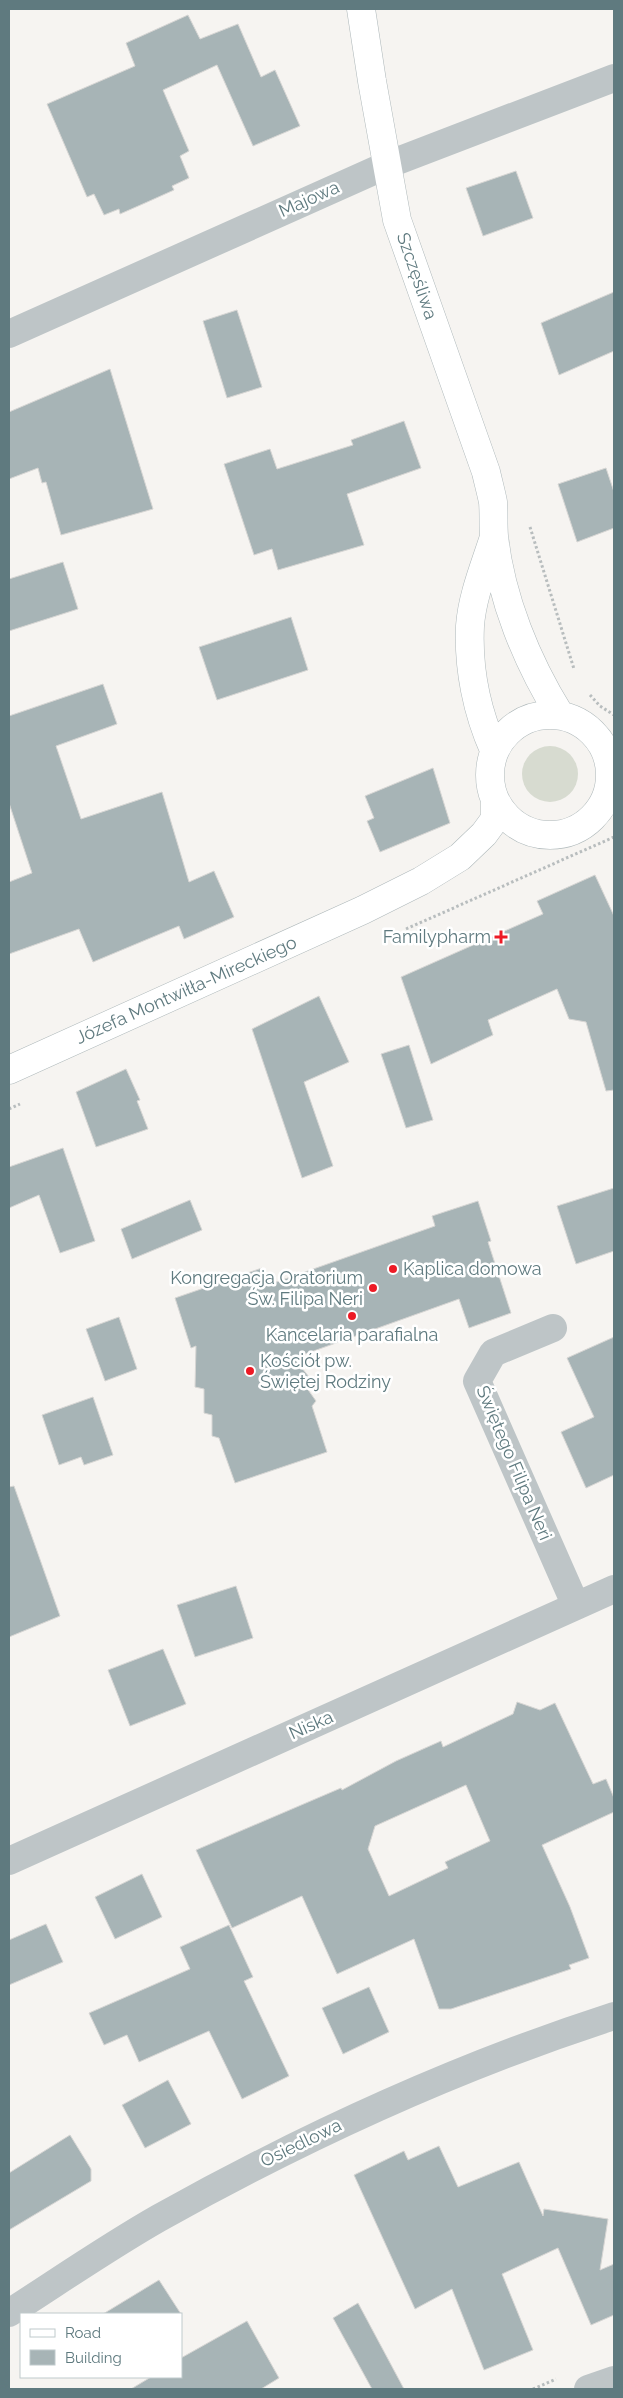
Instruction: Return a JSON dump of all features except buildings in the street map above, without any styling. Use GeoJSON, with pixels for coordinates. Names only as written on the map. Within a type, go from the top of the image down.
{"type":"FeatureCollection","features":[{"type":"Feature","properties":{"kind":"main road","name":"Szczęśliwa"},"geometry":{"type":"LineString","coordinates":[[361,9],[397,220],[486,472],[493,502],[494,536],[507,599],[528,655],[547,694],[560,715]]}},
{"type":"Feature","properties":{"kind":"main road","name":"Szczęśliwa"},"geometry":{"type":"LineString","coordinates":[[494,536],[475,598],[470,625],[471,666],[477,699],[494,750]]}},
{"type":"Feature","properties":{"kind":"main road"},"geometry":{"type":"LineString","coordinates":[[540,715],[560,715],[588,728],[607,740],[611,790],[601,808],[589,822],[572,832],[554,836],[535,834],[519,827],[505,816],[495,802],[490,785],[489,767],[494,750],[506,734],[521,722],[540,715]]}},
{"type":"Feature","properties":{"kind":"main road","name":"Józefa Montwiłła-Mireckiego"},"geometry":{"type":"LineString","coordinates":[[9,1070],[363,910],[421,881],[460,857],[484,834],[494,819],[495,802]]}},
{"type":"Feature","properties":{"kind":"main road","name":"Józefa Montwiłła-Mireckiego"},"geometry":{"type":"LineString","coordinates":[[363,910],[424,888],[509,837],[535,834]]}},
{"type":"Feature","properties":{"kind":"street","name":"Majowa"},"geometry":{"type":"LineString","coordinates":[[9,334],[387,165],[614,78]]}},
{"type":"Feature","properties":{"kind":"street","name":"Świętego Filipa Neri"},"geometry":{"type":"LineString","coordinates":[[553,1328],[493,1353],[477,1380],[576,1606]]}},
{"type":"Feature","properties":{"kind":"street","name":"Niska"},"geometry":{"type":"LineString","coordinates":[[9,1861],[614,1589]]}},
{"type":"Feature","properties":{"kind":"street","name":"Osiedlowa"},"geometry":{"type":"LineString","coordinates":[[9,2312],[157,2219],[288,2148],[426,2086],[495,2058],[614,2016]]}},
{"type":"Feature","properties":{"kind":"street"},"geometry":{"type":"LineString","coordinates":[[588,2389],[614,2380]]}},
{"type":"Feature","properties":{"kind":"path"},"geometry":{"type":"LineString","coordinates":[[528,523],[576,674]]}},
{"type":"Feature","properties":{"kind":"path"},"geometry":{"type":"LineString","coordinates":[[584,688],[600,706],[614,714]]}},
{"type":"Feature","properties":{"kind":"path"},"geometry":{"type":"LineString","coordinates":[[435,916],[614,837]]}},
{"type":"Feature","properties":{"kind":"shaded area"},"geometry":{"type":"Polygon","coordinates":[[[550,746],[561,748],[570,754],[576,763],[578,774],[576,785],[570,794],[561,800],[550,802],[539,800],[530,794],[524,785],[522,774],[524,763],[530,754],[539,748],[550,746]]]}},
{"type":"Feature","properties":{"kind":"place","name":"Familypharm"},"geometry":{"type":"Point","coordinates":[501,937]}},
{"type":"Feature","properties":{"kind":"place","name":"Kaplica domowa"},"geometry":{"type":"Point","coordinates":[393,1269]}},
{"type":"Feature","properties":{"kind":"place","name":"Kongregacja Oratorium Św. Filipa Neri"},"geometry":{"type":"Point","coordinates":[373,1288]}},
{"type":"Feature","properties":{"kind":"place","name":"Kancelaria parafialna"},"geometry":{"type":"Point","coordinates":[352,1316]}},
{"type":"Feature","properties":{"kind":"place","name":"Kościół pw. Świętej Rodziny"},"geometry":{"type":"Point","coordinates":[250,1371]}}]}
